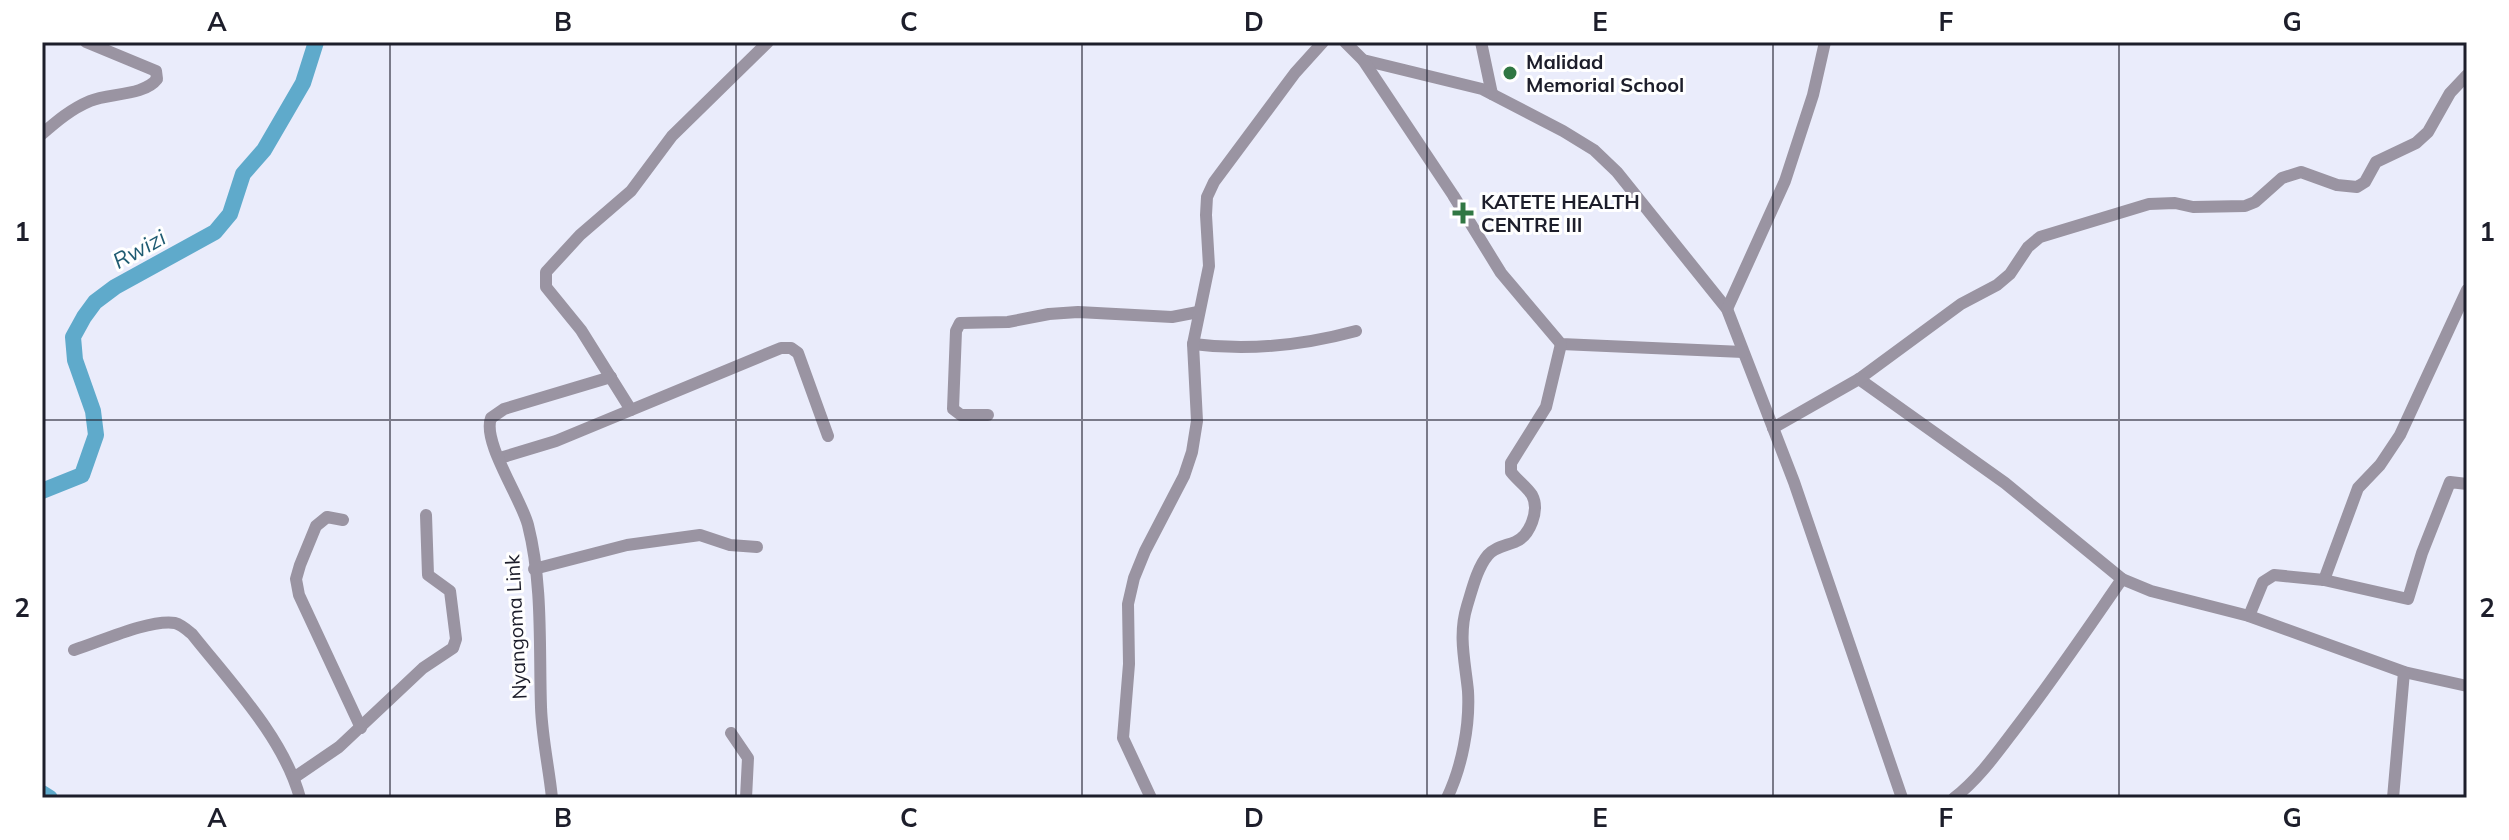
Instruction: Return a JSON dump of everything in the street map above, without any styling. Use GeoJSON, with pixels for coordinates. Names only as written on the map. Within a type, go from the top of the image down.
{"type":"FeatureCollection","features":[{"type":"Feature","properties":{"kind":"street"},"geometry":{"type":"LineString","coordinates":[[42,134],[69,111],[94,99],[148,87],[157,79],[156,71],[150,67],[86,42]]}},
{"type":"Feature","properties":{"kind":"street"},"geometry":{"type":"LineString","coordinates":[[631,410],[581,330],[546,287],[546,272],[580,235],[631,191],[672,136],[768,42]]}},
{"type":"Feature","properties":{"kind":"street"},"geometry":{"type":"LineString","coordinates":[[1151,798],[1123,738],[1129,664],[1128,604],[1145,551],[1184,476],[1192,452],[1197,421],[1193,344],[1209,266],[1207,197],[1214,182],[1295,73],[1323,42]]}},
{"type":"Feature","properties":{"kind":"street"},"geometry":{"type":"LineString","coordinates":[[1345,42],[1363,60],[1501,273],[1561,344],[1743,352]]}},
{"type":"Feature","properties":{"kind":"street"},"geometry":{"type":"LineString","coordinates":[[1481,42],[1492,94]]}},
{"type":"Feature","properties":{"kind":"street"},"geometry":{"type":"LineString","coordinates":[[1727,309],[1785,181],[1813,95],[1825,42]]}},
{"type":"Feature","properties":{"kind":"street"},"geometry":{"type":"LineString","coordinates":[[1363,60],[1482,89],[1563,131],[1606,161],[1727,309],[1794,482],[1902,798]]}},
{"type":"Feature","properties":{"kind":"street"},"geometry":{"type":"LineString","coordinates":[[1773,428],[1859,379],[1961,304],[1997,285],[2040,237],[2149,204],[2245,206],[2255,202],[2282,178],[2301,172],[2337,185],[2357,187],[2365,182],[2376,162],[2416,143],[2428,132],[2450,93],[2467,75]]}},
{"type":"Feature","properties":{"kind":"street"},"geometry":{"type":"LineString","coordinates":[[2324,580],[2358,488],[2380,465],[2400,435],[2467,290]]}},
{"type":"Feature","properties":{"kind":"street"},"geometry":{"type":"LineString","coordinates":[[988,415],[961,415],[953,409],[956,331],[960,323],[1008,322],[1078,312],[1172,317],[1198,312]]}},
{"type":"Feature","properties":{"kind":"street"},"geometry":{"type":"LineString","coordinates":[[1193,344],[1245,347],[1320,340],[1356,331]]}},
{"type":"Feature","properties":{"kind":"street"},"geometry":{"type":"LineString","coordinates":[[1447,798],[1459,763],[1468,717],[1461,632],[1466,611],[1490,551],[1525,537],[1530,527],[1535,506],[1531,495],[1511,472],[1511,463],[1546,407],[1561,344]]}},
{"type":"Feature","properties":{"kind":"street"},"geometry":{"type":"LineString","coordinates":[[500,458],[556,441],[781,348],[791,348],[798,353],[828,436]]}},
{"type":"Feature","properties":{"kind":"street","name":"Nyangoma Link"},"geometry":{"type":"LineString","coordinates":[[552,798],[543,733],[542,657],[529,528],[488,427],[494,414],[611,377]]}},
{"type":"Feature","properties":{"kind":"street"},"geometry":{"type":"LineString","coordinates":[[1859,379],[2005,483],[2122,579],[2151,591],[2249,616],[2404,672],[2467,686]]}},
{"type":"Feature","properties":{"kind":"street"},"geometry":{"type":"LineString","coordinates":[[2249,616],[2266,577],[2274,575],[2324,580],[2409,598],[2422,553],[2450,482],[2467,484]]}},
{"type":"Feature","properties":{"kind":"street"},"geometry":{"type":"LineString","coordinates":[[295,777],[361,728],[423,668],[455,644],[450,591],[428,575],[426,515]]}},
{"type":"Feature","properties":{"kind":"street"},"geometry":{"type":"LineString","coordinates":[[343,520],[327,517],[316,526],[296,579],[299,595],[361,728]]}},
{"type":"Feature","properties":{"kind":"street"},"geometry":{"type":"LineString","coordinates":[[534,569],[627,545],[700,535],[730,545],[757,547]]}},
{"type":"Feature","properties":{"kind":"street"},"geometry":{"type":"LineString","coordinates":[[1954,798],[1995,756],[2054,679],[2122,579]]}},
{"type":"Feature","properties":{"kind":"street"},"geometry":{"type":"LineString","coordinates":[[74,650],[160,623],[176,623],[183,627],[192,634],[276,744],[295,777],[300,798]]}},
{"type":"Feature","properties":{"kind":"street"},"geometry":{"type":"LineString","coordinates":[[2393,798],[2404,672]]}},
{"type":"Feature","properties":{"kind":"street"},"geometry":{"type":"LineString","coordinates":[[731,733],[748,758],[746,798]]}},
{"type":"Feature","properties":{"kind":"waterway","name":"Rwizi"},"geometry":{"type":"LineString","coordinates":[[42,491],[82,475],[96,435],[93,411],[75,360],[73,337],[84,317],[95,302],[115,287],[215,232],[230,214],[243,174],[264,150],[303,83],[316,42]]}},
{"type":"Feature","properties":{"kind":"waterway","name":"Rwizi"},"geometry":{"type":"LineString","coordinates":[[42,793],[50,798]]}},
{"type":"Feature","properties":{"kind":"place","name":"Malidad Memorial School"},"geometry":{"type":"Point","coordinates":[1510,73]}},
{"type":"Feature","properties":{"kind":"place","name":"KATETE HEALTH CENTRE III"},"geometry":{"type":"Point","coordinates":[1463,213]}}]}
